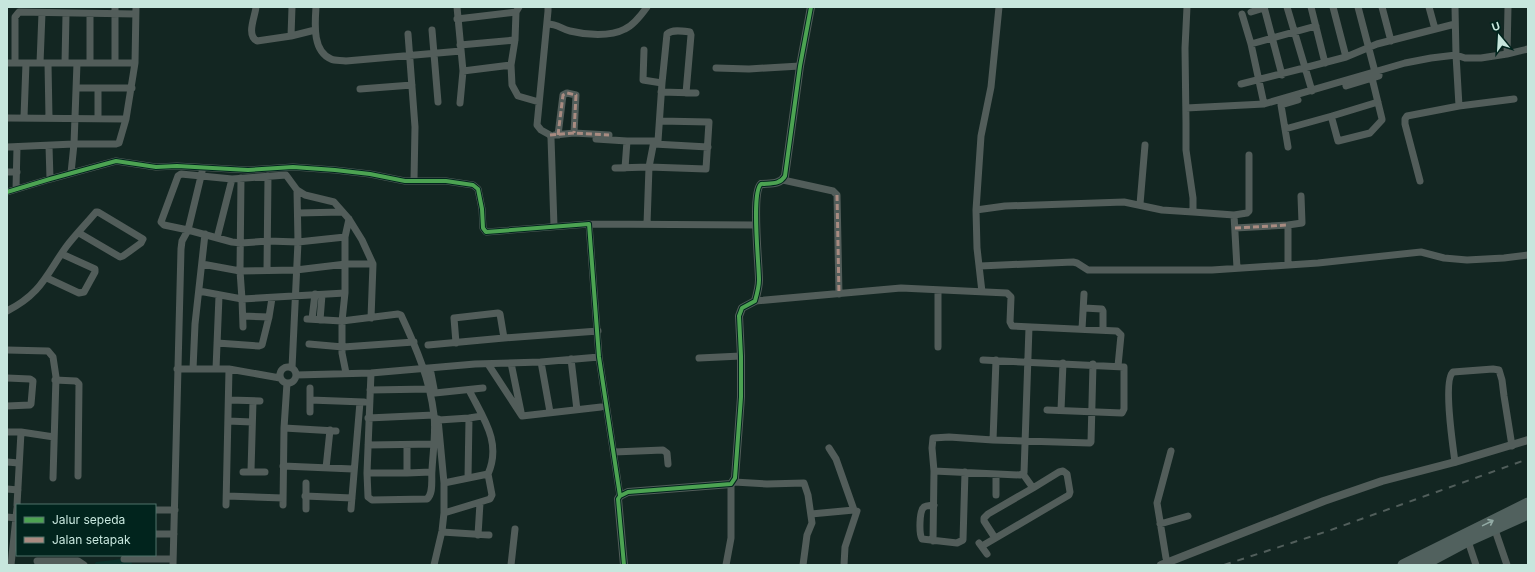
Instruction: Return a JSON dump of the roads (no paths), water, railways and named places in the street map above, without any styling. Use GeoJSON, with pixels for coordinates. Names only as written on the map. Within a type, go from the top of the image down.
{"type":"FeatureCollection","features":[{"type":"Feature","properties":{"kind":"highway"},"geometry":{"type":"LineString","coordinates":[[1403,565],[1528,503]]}},
{"type":"Feature","properties":{"kind":"highway"},"geometry":{"type":"LineString","coordinates":[[1428,564],[1468,541],[1528,514]]}},
{"type":"Feature","properties":{"kind":"street"},"geometry":{"type":"LineString","coordinates":[[256,7],[252,32],[255,40],[258,41],[291,36],[315,30]]}},
{"type":"Feature","properties":{"kind":"street"},"geometry":{"type":"LineString","coordinates":[[291,36],[292,7]]}},
{"type":"Feature","properties":{"kind":"street"},"geometry":{"type":"LineString","coordinates":[[316,7],[315,30],[320,50],[324,55],[332,60],[346,61],[433,54],[460,48],[515,40]]}},
{"type":"Feature","properties":{"kind":"street"},"geometry":{"type":"LineString","coordinates":[[456,7],[463,71],[460,103]]}},
{"type":"Feature","properties":{"kind":"street"},"geometry":{"type":"LineString","coordinates":[[548,7],[537,125],[540,130],[554,135],[574,133],[609,135]]}},
{"type":"Feature","properties":{"kind":"street"},"geometry":{"type":"LineString","coordinates":[[547,24],[556,25],[570,32],[599,34],[613,32],[628,28],[647,7]]}},
{"type":"Feature","properties":{"kind":"street"},"geometry":{"type":"LineString","coordinates":[[783,180],[788,158],[800,66],[811,7]]}},
{"type":"Feature","properties":{"kind":"street"},"geometry":{"type":"LineString","coordinates":[[982,292],[977,248],[976,210],[981,136],[991,87],[999,7]]}},
{"type":"Feature","properties":{"kind":"street"},"geometry":{"type":"LineString","coordinates":[[1187,7],[1185,48],[1186,150],[1193,198],[1193,212]]}},
{"type":"Feature","properties":{"kind":"street"},"geometry":{"type":"LineString","coordinates":[[1288,7],[1304,68],[1312,91]]}},
{"type":"Feature","properties":{"kind":"street"},"geometry":{"type":"LineString","coordinates":[[1311,7],[1325,62]]}},
{"type":"Feature","properties":{"kind":"street"},"geometry":{"type":"LineString","coordinates":[[1334,7],[1346,57]]}},
{"type":"Feature","properties":{"kind":"street"},"geometry":{"type":"LineString","coordinates":[[1332,116],[1338,141],[1370,133],[1382,120],[1378,102],[1375,74],[1358,7]]}},
{"type":"Feature","properties":{"kind":"street"},"geometry":{"type":"LineString","coordinates":[[1382,7],[1391,40]]}},
{"type":"Feature","properties":{"kind":"street"},"geometry":{"type":"LineString","coordinates":[[1429,7],[1435,29]]}},
{"type":"Feature","properties":{"kind":"street"},"geometry":{"type":"LineString","coordinates":[[1455,7],[1459,106]]}},
{"type":"Feature","properties":{"kind":"street"},"geometry":{"type":"LineString","coordinates":[[1508,7],[1508,54]]}},
{"type":"Feature","properties":{"kind":"street"},"geometry":{"type":"LineString","coordinates":[[1251,12],[1264,8],[1282,75]]}},
{"type":"Feature","properties":{"kind":"street"},"geometry":{"type":"LineString","coordinates":[[457,19],[517,9],[515,40],[511,65],[512,84],[518,96],[539,102]]}},
{"type":"Feature","properties":{"kind":"street"},"geometry":{"type":"LineString","coordinates":[[115,10],[115,63]]}},
{"type":"Feature","properties":{"kind":"street"},"geometry":{"type":"LineString","coordinates":[[7,147],[118,144],[126,119],[132,88],[135,63],[136,10],[115,10],[90,14],[19,12],[16,15],[15,62]]}},
{"type":"Feature","properties":{"kind":"street"},"geometry":{"type":"LineString","coordinates":[[40,63],[42,13]]}},
{"type":"Feature","properties":{"kind":"street"},"geometry":{"type":"LineString","coordinates":[[65,63],[66,14]]}},
{"type":"Feature","properties":{"kind":"street"},"geometry":{"type":"LineString","coordinates":[[90,14],[90,63]]}},
{"type":"Feature","properties":{"kind":"street"},"geometry":{"type":"LineString","coordinates":[[1242,14],[1251,44],[1264,104]]}},
{"type":"Feature","properties":{"kind":"street"},"geometry":{"type":"LineString","coordinates":[[1241,84],[1282,75],[1346,57],[1377,44],[1455,24]]}},
{"type":"Feature","properties":{"kind":"street"},"geometry":{"type":"LineString","coordinates":[[1251,44],[1316,26]]}},
{"type":"Feature","properties":{"kind":"street"},"geometry":{"type":"LineString","coordinates":[[432,30],[438,102]]}},
{"type":"Feature","properties":{"kind":"street"},"geometry":{"type":"LineString","coordinates":[[647,224],[649,167],[654,142],[658,141],[667,34],[672,31],[690,32],[691,35],[686,93]]}},
{"type":"Feature","properties":{"kind":"street"},"geometry":{"type":"LineString","coordinates":[[408,34],[415,127],[414,180]]}},
{"type":"Feature","properties":{"kind":"street"},"geometry":{"type":"LineString","coordinates":[[1186,108],[1264,104],[1431,58],[1456,55],[1472,59],[1508,54],[1528,49]]}},
{"type":"Feature","properties":{"kind":"street"},"geometry":{"type":"LineString","coordinates":[[644,50],[643,80],[662,83]]}},
{"type":"Feature","properties":{"kind":"street"},"geometry":{"type":"LineString","coordinates":[[7,63],[135,63]]}},
{"type":"Feature","properties":{"kind":"street"},"geometry":{"type":"LineString","coordinates":[[24,118],[26,63]]}},
{"type":"Feature","properties":{"kind":"street"},"geometry":{"type":"LineString","coordinates":[[48,63],[50,118]]}},
{"type":"Feature","properties":{"kind":"street"},"geometry":{"type":"LineString","coordinates":[[71,173],[74,144],[77,63]]}},
{"type":"Feature","properties":{"kind":"street"},"geometry":{"type":"LineString","coordinates":[[463,71],[511,65]]}},
{"type":"Feature","properties":{"kind":"street"},"geometry":{"type":"LineString","coordinates":[[716,68],[749,69],[800,66]]}},
{"type":"Feature","properties":{"kind":"street"},"geometry":{"type":"LineString","coordinates":[[1288,147],[1281,104],[1375,74]]}},
{"type":"Feature","properties":{"kind":"street"},"geometry":{"type":"LineString","coordinates":[[360,89],[412,85]]}},
{"type":"Feature","properties":{"kind":"street"},"geometry":{"type":"LineString","coordinates":[[76,88],[132,88]]}},
{"type":"Feature","properties":{"kind":"street"},"geometry":{"type":"LineString","coordinates":[[98,88],[98,119]]}},
{"type":"Feature","properties":{"kind":"street"},"geometry":{"type":"LineString","coordinates":[[661,92],[696,93]]}},
{"type":"Feature","properties":{"kind":"street"},"geometry":{"type":"LineString","coordinates":[[554,226],[554,135],[564,93],[576,95],[574,133]]}},
{"type":"Feature","properties":{"kind":"street"},"geometry":{"type":"LineString","coordinates":[[1420,181],[1405,119],[1408,116],[1459,106],[1514,99]]}},
{"type":"Feature","properties":{"kind":"street"},"geometry":{"type":"LineString","coordinates":[[1285,130],[1378,102]]}},
{"type":"Feature","properties":{"kind":"street"},"geometry":{"type":"LineString","coordinates":[[7,118],[126,119]]}},
{"type":"Feature","properties":{"kind":"street"},"geometry":{"type":"LineString","coordinates":[[615,168],[649,167],[705,170],[707,168],[709,122],[660,121]]}},
{"type":"Feature","properties":{"kind":"street"},"geometry":{"type":"LineString","coordinates":[[596,139],[708,147]]}},
{"type":"Feature","properties":{"kind":"street"},"geometry":{"type":"LineString","coordinates":[[625,168],[627,141]]}},
{"type":"Feature","properties":{"kind":"street"},"geometry":{"type":"LineString","coordinates":[[1140,204],[1145,145]]}},
{"type":"Feature","properties":{"kind":"street"},"geometry":{"type":"LineString","coordinates":[[49,146],[50,179]]}},
{"type":"Feature","properties":{"kind":"street"},"geometry":{"type":"LineString","coordinates":[[16,147],[16,189]]}},
{"type":"Feature","properties":{"kind":"street"},"geometry":{"type":"LineString","coordinates":[[976,210],[1005,206],[1124,202],[1140,204],[1162,210],[1234,215],[1247,214],[1249,211],[1249,155]]}},
{"type":"Feature","properties":{"kind":"street"},"geometry":{"type":"LineString","coordinates":[[7,192],[116,161],[147,167],[177,166],[248,170],[300,167],[342,170],[405,181],[446,181],[473,185],[478,189],[482,209],[483,228],[486,232],[589,224],[756,225]]}},
{"type":"Feature","properties":{"kind":"street"},"geometry":{"type":"LineString","coordinates":[[124,559],[173,562],[180,249],[182,241],[188,230],[203,168]]}},
{"type":"Feature","properties":{"kind":"street"},"geometry":{"type":"LineString","coordinates":[[7,172],[16,172]]}},
{"type":"Feature","properties":{"kind":"street"},"geometry":{"type":"LineString","coordinates":[[345,237],[298,242],[241,243],[164,225],[161,222],[179,175],[232,179],[286,174],[297,190],[305,194],[334,202],[349,219],[362,240],[373,264],[371,318]]}},
{"type":"Feature","properties":{"kind":"street"},"geometry":{"type":"LineString","coordinates":[[267,270],[268,176]]}},
{"type":"Feature","properties":{"kind":"street"},"geometry":{"type":"LineString","coordinates":[[241,178],[240,271],[243,327]]}},
{"type":"Feature","properties":{"kind":"street"},"geometry":{"type":"LineString","coordinates":[[217,238],[232,179]]}},
{"type":"Feature","properties":{"kind":"street"},"geometry":{"type":"LineString","coordinates":[[755,301],[759,281],[756,225],[758,187],[761,184],[774,184],[783,180],[832,190],[837,195],[839,294]]}},
{"type":"Feature","properties":{"kind":"street"},"geometry":{"type":"LineString","coordinates":[[287,383],[294,381],[296,375],[292,368],[298,242],[297,190]]}},
{"type":"Feature","properties":{"kind":"street"},"geometry":{"type":"LineString","coordinates":[[1235,228],[1302,223],[1301,196]]}},
{"type":"Feature","properties":{"kind":"street"},"geometry":{"type":"LineString","coordinates":[[7,311],[22,304],[31,296],[47,278],[62,254],[79,233],[96,212],[143,239],[129,252],[120,257],[79,233]]}},
{"type":"Feature","properties":{"kind":"street"},"geometry":{"type":"LineString","coordinates":[[298,213],[342,212]]}},
{"type":"Feature","properties":{"kind":"street"},"geometry":{"type":"LineString","coordinates":[[1234,215],[1237,268]]}},
{"type":"Feature","properties":{"kind":"street"},"geometry":{"type":"LineString","coordinates":[[346,373],[343,360],[342,321],[345,293],[345,237],[349,219]]}},
{"type":"Feature","properties":{"kind":"street"},"geometry":{"type":"LineString","coordinates":[[589,224],[599,357],[620,496],[618,499],[624,565]]}},
{"type":"Feature","properties":{"kind":"street"},"geometry":{"type":"LineString","coordinates":[[1288,225],[1288,264]]}},
{"type":"Feature","properties":{"kind":"street"},"geometry":{"type":"LineString","coordinates":[[193,369],[195,324],[205,234]]}},
{"type":"Feature","properties":{"kind":"street"},"geometry":{"type":"LineString","coordinates":[[980,266],[1073,262],[1088,270],[1178,271],[1352,260],[1420,252],[1444,258],[1467,260],[1528,255]]}},
{"type":"Feature","properties":{"kind":"street"},"geometry":{"type":"LineString","coordinates":[[47,278],[78,293],[84,292],[95,272],[95,269],[62,254]]}},
{"type":"Feature","properties":{"kind":"street"},"geometry":{"type":"LineString","coordinates":[[202,264],[240,271],[296,270],[346,264],[373,264]]}},
{"type":"Feature","properties":{"kind":"street"},"geometry":{"type":"LineString","coordinates":[[726,565],[731,538],[732,483],[738,438],[741,356],[740,311],[745,306],[755,301],[901,288],[1007,293],[1010,294],[1011,297],[1011,325],[1014,327],[1117,331],[1120,335],[1118,366]]}},
{"type":"Feature","properties":{"kind":"street"},"geometry":{"type":"LineString","coordinates":[[938,290],[938,347]]}},
{"type":"Feature","properties":{"kind":"street"},"geometry":{"type":"LineString","coordinates":[[199,291],[219,296],[242,299],[345,293]]}},
{"type":"Feature","properties":{"kind":"street"},"geometry":{"type":"LineString","coordinates":[[1082,329],[1084,294]]}},
{"type":"Feature","properties":{"kind":"street"},"geometry":{"type":"LineString","coordinates":[[319,295],[313,319],[342,321],[400,314],[426,368],[432,391],[444,483],[444,513],[442,532],[434,565]]}},
{"type":"Feature","properties":{"kind":"street"},"geometry":{"type":"LineString","coordinates":[[216,369],[219,296]]}},
{"type":"Feature","properties":{"kind":"street"},"geometry":{"type":"LineString","coordinates":[[217,343],[261,346],[269,317],[272,298]]}},
{"type":"Feature","properties":{"kind":"street"},"geometry":{"type":"LineString","coordinates":[[1084,308],[1102,309],[1103,330]]}},
{"type":"Feature","properties":{"kind":"street"},"geometry":{"type":"LineString","coordinates":[[456,343],[454,318],[498,313],[500,314],[504,338]]}},
{"type":"Feature","properties":{"kind":"street"},"geometry":{"type":"LineString","coordinates":[[243,316],[269,317]]}},
{"type":"Feature","properties":{"kind":"street"},"geometry":{"type":"LineString","coordinates":[[1029,327],[1023,474],[1033,488]]}},
{"type":"Feature","properties":{"kind":"street"},"geometry":{"type":"LineString","coordinates":[[428,345],[598,331]]}},
{"type":"Feature","properties":{"kind":"street"},"geometry":{"type":"LineString","coordinates":[[309,344],[343,347],[414,342]]}},
{"type":"Feature","properties":{"kind":"street"},"geometry":{"type":"LineString","coordinates":[[7,350],[48,351],[52,357],[55,380],[53,478]]}},
{"type":"Feature","properties":{"kind":"street"},"geometry":{"type":"LineString","coordinates":[[699,358],[741,356]]}},
{"type":"Feature","properties":{"kind":"street"},"geometry":{"type":"LineString","coordinates":[[296,375],[346,373],[371,374],[426,368],[541,362],[599,357]]}},
{"type":"Feature","properties":{"kind":"street"},"geometry":{"type":"LineString","coordinates":[[571,359],[577,410]]}},
{"type":"Feature","properties":{"kind":"street"},"geometry":{"type":"LineString","coordinates":[[983,360],[1093,364],[1122,366],[1125,368],[1123,412],[1120,414],[1047,410]]}},
{"type":"Feature","properties":{"kind":"street"},"geometry":{"type":"LineString","coordinates":[[993,440],[996,360]]}},
{"type":"Feature","properties":{"kind":"street"},"geometry":{"type":"LineString","coordinates":[[541,362],[550,412]]}},
{"type":"Feature","properties":{"kind":"street"},"geometry":{"type":"LineString","coordinates":[[512,363],[522,416]]}},
{"type":"Feature","properties":{"kind":"street"},"geometry":{"type":"LineString","coordinates":[[1062,410],[1063,363]]}},
{"type":"Feature","properties":{"kind":"street"},"geometry":{"type":"LineString","coordinates":[[488,364],[522,416]]}},
{"type":"Feature","properties":{"kind":"street"},"geometry":{"type":"LineString","coordinates":[[933,540],[933,438],[949,436],[993,440],[1090,443],[1093,364]]}},
{"type":"Feature","properties":{"kind":"street"},"geometry":{"type":"LineString","coordinates":[[280,378],[280,371],[282,369],[286,367],[292,368]]}},
{"type":"Feature","properties":{"kind":"street"},"geometry":{"type":"LineString","coordinates":[[1455,462],[1449,407],[1450,377],[1453,372],[1493,368],[1499,370],[1502,380],[1512,446]]}},
{"type":"Feature","properties":{"kind":"street"},"geometry":{"type":"LineString","coordinates":[[177,369],[229,369],[280,378],[287,383]]}},
{"type":"Feature","properties":{"kind":"street"},"geometry":{"type":"LineString","coordinates":[[226,505],[229,369]]}},
{"type":"Feature","properties":{"kind":"street"},"geometry":{"type":"LineString","coordinates":[[371,374],[368,418],[367,473],[369,499],[427,499],[431,493],[431,472],[435,444],[436,418]]}},
{"type":"Feature","properties":{"kind":"street"},"geometry":{"type":"LineString","coordinates":[[7,378],[30,379],[33,381],[30,405],[7,406]]}},
{"type":"Feature","properties":{"kind":"street"},"geometry":{"type":"LineString","coordinates":[[55,380],[76,381],[78,384],[78,476]]}},
{"type":"Feature","properties":{"kind":"street"},"geometry":{"type":"LineString","coordinates":[[226,496],[283,502],[284,428],[287,383]]}},
{"type":"Feature","properties":{"kind":"street"},"geometry":{"type":"LineString","coordinates":[[310,388],[310,412]]}},
{"type":"Feature","properties":{"kind":"street"},"geometry":{"type":"LineString","coordinates":[[370,390],[432,391],[483,388]]}},
{"type":"Feature","properties":{"kind":"street"},"geometry":{"type":"LineString","coordinates":[[444,513],[480,503],[491,498],[488,474],[494,450],[490,433],[469,390]]}},
{"type":"Feature","properties":{"kind":"street"},"geometry":{"type":"LineString","coordinates":[[229,400],[256,401],[252,422],[250,471]]}},
{"type":"Feature","properties":{"kind":"street"},"geometry":{"type":"LineString","coordinates":[[310,400],[362,402],[351,509]]}},
{"type":"Feature","properties":{"kind":"street"},"geometry":{"type":"LineString","coordinates":[[522,416],[600,407]]}},
{"type":"Feature","properties":{"kind":"street"},"geometry":{"type":"LineString","coordinates":[[368,418],[469,418],[482,416]]}},
{"type":"Feature","properties":{"kind":"street"},"geometry":{"type":"LineString","coordinates":[[468,478],[469,418]]}},
{"type":"Feature","properties":{"kind":"street"},"geometry":{"type":"LineString","coordinates":[[228,421],[252,422]]}},
{"type":"Feature","properties":{"kind":"street"},"geometry":{"type":"LineString","coordinates":[[284,428],[333,431],[326,468]]}},
{"type":"Feature","properties":{"kind":"street"},"geometry":{"type":"LineString","coordinates":[[7,432],[21,432],[54,437]]}},
{"type":"Feature","properties":{"kind":"street"},"geometry":{"type":"LineString","coordinates":[[17,504],[21,432]]}},
{"type":"Feature","properties":{"kind":"street"},"geometry":{"type":"LineString","coordinates":[[1157,565],[1164,561],[1187,555],[1317,504],[1374,484],[1512,446],[1528,440]]}},
{"type":"Feature","properties":{"kind":"street"},"geometry":{"type":"LineString","coordinates":[[368,445],[435,444]]}},
{"type":"Feature","properties":{"kind":"street"},"geometry":{"type":"LineString","coordinates":[[406,473],[407,445]]}},
{"type":"Feature","properties":{"kind":"street"},"geometry":{"type":"LineString","coordinates":[[829,448],[836,459],[854,510],[857,512],[845,547],[844,565]]}},
{"type":"Feature","properties":{"kind":"street"},"geometry":{"type":"LineString","coordinates":[[614,452],[663,450],[666,453],[668,464]]}},
{"type":"Feature","properties":{"kind":"street"},"geometry":{"type":"LineString","coordinates":[[1164,561],[1157,500],[1171,451]]}},
{"type":"Feature","properties":{"kind":"street"},"geometry":{"type":"LineString","coordinates":[[7,462],[19,463]]}},
{"type":"Feature","properties":{"kind":"street"},"geometry":{"type":"LineString","coordinates":[[283,466],[354,469]]}},
{"type":"Feature","properties":{"kind":"street"},"geometry":{"type":"LineString","coordinates":[[934,471],[1023,474]]}},
{"type":"Feature","properties":{"kind":"street"},"geometry":{"type":"LineString","coordinates":[[987,554],[981,545],[995,538],[1068,495],[1070,492],[1067,474],[1063,471],[1059,472],[988,514],[984,518],[986,525],[995,538]]}},
{"type":"Feature","properties":{"kind":"street"},"geometry":{"type":"LineString","coordinates":[[243,472],[265,472]]}},
{"type":"Feature","properties":{"kind":"street"},"geometry":{"type":"LineString","coordinates":[[367,473],[431,472]]}},
{"type":"Feature","properties":{"kind":"street"},"geometry":{"type":"LineString","coordinates":[[934,505],[923,508],[920,519],[922,539],[957,543],[963,540],[965,472]]}},
{"type":"Feature","properties":{"kind":"street"},"geometry":{"type":"LineString","coordinates":[[444,483],[488,474]]}},
{"type":"Feature","properties":{"kind":"street"},"geometry":{"type":"LineString","coordinates":[[996,474],[996,495]]}},
{"type":"Feature","properties":{"kind":"street"},"geometry":{"type":"LineString","coordinates":[[306,482],[306,509]]}},
{"type":"Feature","properties":{"kind":"street"},"geometry":{"type":"LineString","coordinates":[[620,496],[628,492],[732,483],[767,484],[802,482],[806,489],[812,523],[807,535],[803,565]]}},
{"type":"Feature","properties":{"kind":"street"},"geometry":{"type":"LineString","coordinates":[[7,489],[18,490]]}},
{"type":"Feature","properties":{"kind":"street"},"geometry":{"type":"LineString","coordinates":[[306,496],[352,498]]}},
{"type":"Feature","properties":{"kind":"street"},"geometry":{"type":"LineString","coordinates":[[478,535],[480,503]]}},
{"type":"Feature","properties":{"kind":"street"},"geometry":{"type":"LineString","coordinates":[[156,510],[175,510]]}},
{"type":"Feature","properties":{"kind":"street"},"geometry":{"type":"LineString","coordinates":[[811,514],[854,510]]}},
{"type":"Feature","properties":{"kind":"street"},"geometry":{"type":"LineString","coordinates":[[1160,524],[1188,516]]}},
{"type":"Feature","properties":{"kind":"street"},"geometry":{"type":"LineString","coordinates":[[7,517],[16,518],[10,550],[12,565]]}},
{"type":"Feature","properties":{"kind":"street"},"geometry":{"type":"LineString","coordinates":[[511,565],[515,529]]}},
{"type":"Feature","properties":{"kind":"street"},"geometry":{"type":"LineString","coordinates":[[1495,530],[1507,565]]}},
{"type":"Feature","properties":{"kind":"street"},"geometry":{"type":"LineString","coordinates":[[442,532],[489,535]]}},
{"type":"Feature","properties":{"kind":"street"},"geometry":{"type":"LineString","coordinates":[[156,534],[174,534]]}},
{"type":"Feature","properties":{"kind":"street"},"geometry":{"type":"LineString","coordinates":[[1468,541],[1476,565]]}},
{"type":"Feature","properties":{"kind":"street"},"geometry":{"type":"LineString","coordinates":[[37,561],[78,561],[84,565]]}},
{"type":"Feature","properties":{"kind":"railway"},"geometry":{"type":"LineString","coordinates":[[1224,565],[1328,531],[1528,459]]}}]}
